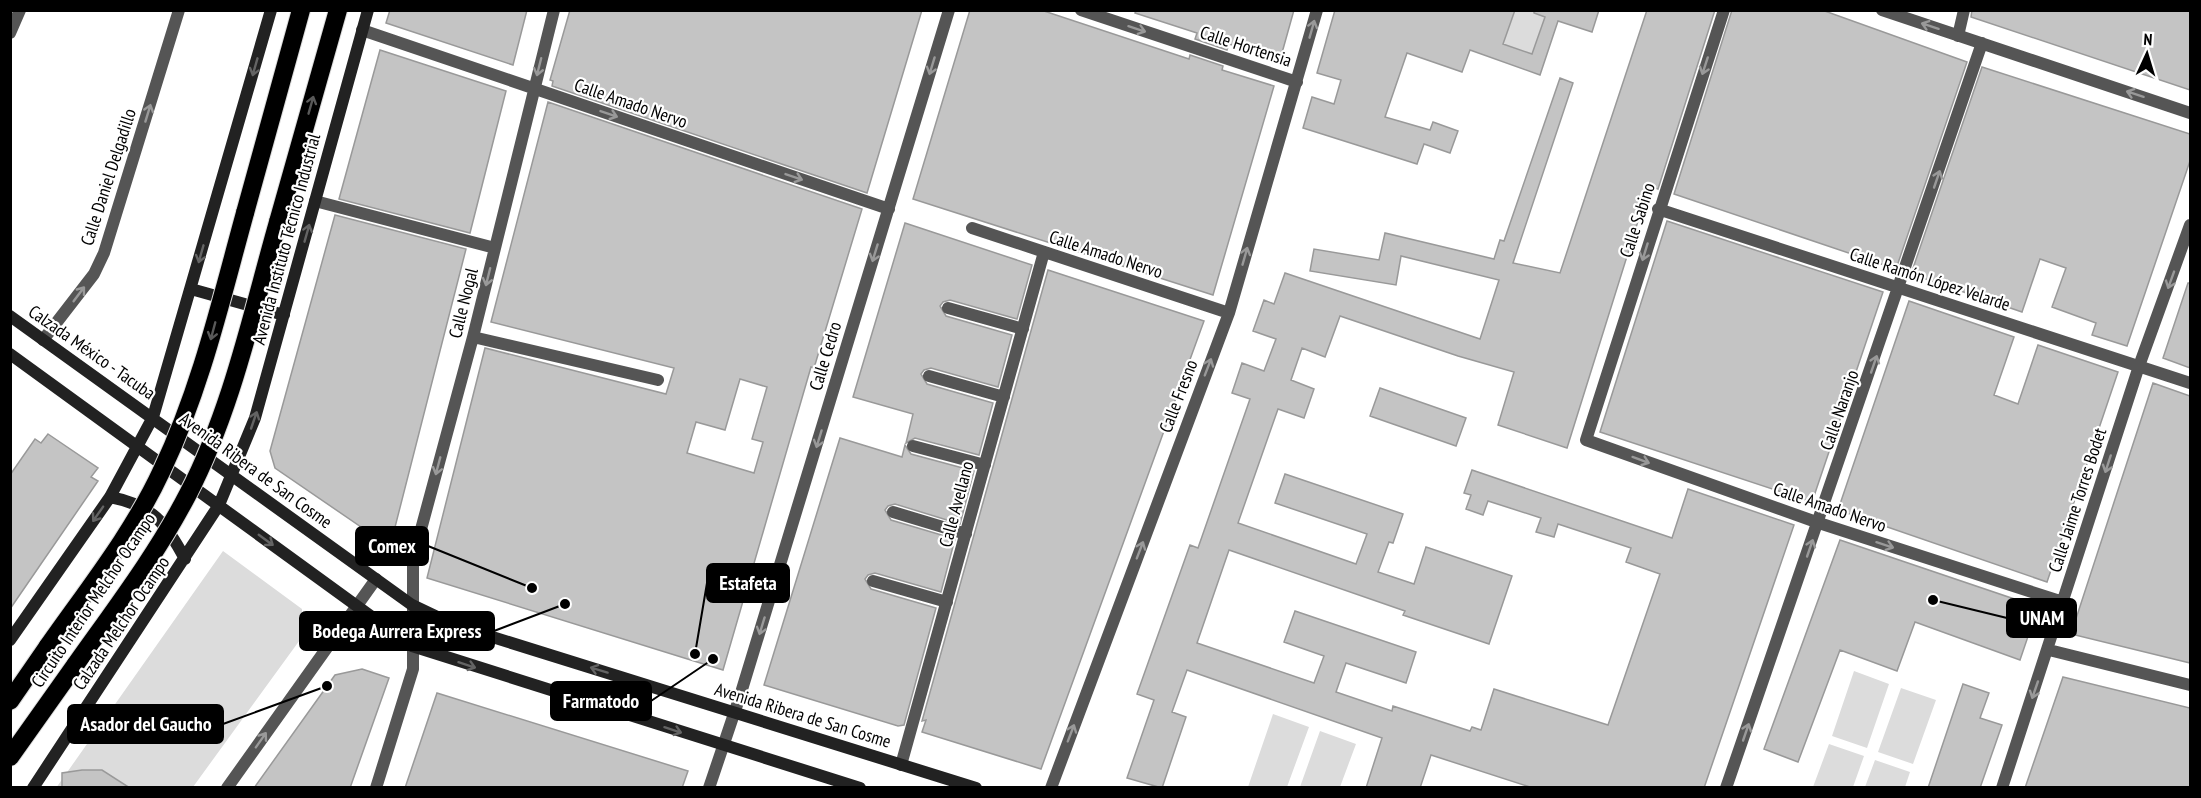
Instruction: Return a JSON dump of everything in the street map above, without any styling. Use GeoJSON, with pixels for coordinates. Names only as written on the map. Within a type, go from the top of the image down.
{"type":"FeatureCollection","features":[{"type":"Feature","properties":{"kind":"highway","name":"Circuito Interior Melchor Ocampo"},"geometry":{"type":"LineString","coordinates":[[10,701],[126,536],[162,471],[185,419],[205,360],[301,10]]}},
{"type":"Feature","properties":{"kind":"highway","name":"Circuito Interior Melchor Ocampo"},"geometry":{"type":"LineString","coordinates":[[10,757],[139,574],[188,495],[221,416],[338,10]]}},
{"type":"Feature","properties":{"kind":"main road"},"geometry":{"type":"LineString","coordinates":[[10,640],[110,497],[153,417],[271,10]]}},
{"type":"Feature","properties":{"kind":"main road","name":"Avenida Instituto Técnico Industrial"},"geometry":{"type":"LineString","coordinates":[[233,475],[255,418],[368,10]]}},
{"type":"Feature","properties":{"kind":"main road"},"geometry":{"type":"LineString","coordinates":[[191,289],[284,315]]}},
{"type":"Feature","properties":{"kind":"main road","name":"Calzada México - Tacuba"},"geometry":{"type":"LineString","coordinates":[[10,316],[153,417]]}},
{"type":"Feature","properties":{"kind":"main road"},"geometry":{"type":"LineString","coordinates":[[10,354],[412,646],[860,788]]}},
{"type":"Feature","properties":{"kind":"main road","name":"Avenida Ribera de San Cosme"},"geometry":{"type":"LineString","coordinates":[[153,417],[412,605],[454,625],[976,788]]}},
{"type":"Feature","properties":{"kind":"main road","name":"Calzada Melchor Ocampo"},"geometry":{"type":"LineString","coordinates":[[33,788],[185,559],[219,505],[233,475]]}},
{"type":"Feature","properties":{"kind":"main road"},"geometry":{"type":"LineString","coordinates":[[110,497],[138,503],[156,516],[176,540],[185,559]]}},
{"type":"Feature","properties":{"kind":"street"},"geometry":{"type":"LineString","coordinates":[[10,33],[20,10]]}},
{"type":"Feature","properties":{"kind":"street","name":"Calle Daniel Delgadillo"},"geometry":{"type":"LineString","coordinates":[[43,340],[94,274],[104,253],[178,10]]}},
{"type":"Feature","properties":{"kind":"street","name":"Calle Nogal"},"geometry":{"type":"LineString","coordinates":[[376,788],[413,669],[413,559],[473,337],[554,10]]}},
{"type":"Feature","properties":{"kind":"street","name":"Calle Cedro"},"geometry":{"type":"LineString","coordinates":[[709,788],[735,713],[950,10]]}},
{"type":"Feature","properties":{"kind":"street","name":"Calle Hortensia"},"geometry":{"type":"LineString","coordinates":[[1081,10],[1297,82]]}},
{"type":"Feature","properties":{"kind":"street","name":"Calle Fresno"},"geometry":{"type":"LineString","coordinates":[[1051,788],[1228,313],[1317,10]]}},
{"type":"Feature","properties":{"kind":"street","name":"Calle Sabino"},"geometry":{"type":"LineString","coordinates":[[1586,440],[1658,209],[1724,10]]}},
{"type":"Feature","properties":{"kind":"street"},"geometry":{"type":"LineString","coordinates":[[1882,10],[2190,113]]}},
{"type":"Feature","properties":{"kind":"street"},"geometry":{"type":"LineString","coordinates":[[1958,36],[1964,10]]}},
{"type":"Feature","properties":{"kind":"street","name":"Calle Amado Nervo"},"geometry":{"type":"LineString","coordinates":[[362,30],[889,209]]}},
{"type":"Feature","properties":{"kind":"street","name":"Calle Naranjo"},"geometry":{"type":"LineString","coordinates":[[1726,788],[1900,289],[1982,44]]}},
{"type":"Feature","properties":{"kind":"street"},"geometry":{"type":"LineString","coordinates":[[315,201],[495,248]]}},
{"type":"Feature","properties":{"kind":"street","name":"Calle Ramón López Velarde"},"geometry":{"type":"LineString","coordinates":[[1658,209],[2190,383]]}},
{"type":"Feature","properties":{"kind":"street","name":"Calle Jaime Torres Bodet"},"geometry":{"type":"LineString","coordinates":[[2002,788],[2049,651],[2139,366],[2190,225]]}},
{"type":"Feature","properties":{"kind":"street","name":"Calle Amado Nervo"},"geometry":{"type":"LineString","coordinates":[[972,228],[1228,313]]}},
{"type":"Feature","properties":{"kind":"street","name":"Calle Avellano"},"geometry":{"type":"LineString","coordinates":[[901,765],[1044,252]]}},
{"type":"Feature","properties":{"kind":"street"},"geometry":{"type":"LineString","coordinates":[[948,308],[1023,329]]}},
{"type":"Feature","properties":{"kind":"street"},"geometry":{"type":"LineString","coordinates":[[473,337],[658,380]]}},
{"type":"Feature","properties":{"kind":"street"},"geometry":{"type":"LineString","coordinates":[[929,376],[1004,397]]}},
{"type":"Feature","properties":{"kind":"street","name":"Calle Amado Nervo"},"geometry":{"type":"LineString","coordinates":[[1586,440],[1819,523],[2063,602]]}},
{"type":"Feature","properties":{"kind":"street"},"geometry":{"type":"LineString","coordinates":[[913,446],[985,465]]}},
{"type":"Feature","properties":{"kind":"street"},"geometry":{"type":"LineString","coordinates":[[893,512],[966,534]]}},
{"type":"Feature","properties":{"kind":"street"},"geometry":{"type":"LineString","coordinates":[[227,788],[376,579]]}},
{"type":"Feature","properties":{"kind":"street"},"geometry":{"type":"LineString","coordinates":[[873,581],[947,602]]}},
{"type":"Feature","properties":{"kind":"street"},"geometry":{"type":"LineString","coordinates":[[2049,651],[2190,685]]}},
{"type":"Feature","properties":{"kind":"shaded area"},"geometry":{"type":"Polygon","coordinates":[[[1515,11],[1547,11],[1532,54],[1503,44],[1515,11]]]}},
{"type":"Feature","properties":{"kind":"shaded area"},"geometry":{"type":"Polygon","coordinates":[[[223,551],[302,609],[302,637],[193,787],[56,788],[223,551]]]}},
{"type":"Feature","properties":{"kind":"shaded area"},"geometry":{"type":"Polygon","coordinates":[[[1854,671],[1889,684],[1867,748],[1832,736],[1854,671]]]}},
{"type":"Feature","properties":{"kind":"shaded area"},"geometry":{"type":"Polygon","coordinates":[[[1901,688],[1936,700],[1913,764],[1878,752],[1901,688]]]}},
{"type":"Feature","properties":{"kind":"shaded area"},"geometry":{"type":"Polygon","coordinates":[[[1273,714],[1309,727],[1287,787],[1248,787],[1273,714]]]}},
{"type":"Feature","properties":{"kind":"shaded area"},"geometry":{"type":"Polygon","coordinates":[[[1320,731],[1356,744],[1340,787],[1300,787],[1320,731]]]}},
{"type":"Feature","properties":{"kind":"shaded area"},"geometry":{"type":"Polygon","coordinates":[[[1829,744],[1864,756],[1853,787],[1813,787],[1829,744]]]}},
{"type":"Feature","properties":{"kind":"shaded area"},"geometry":{"type":"Polygon","coordinates":[[[1875,760],[1910,772],[1905,787],[1865,787],[1875,760]]]}},
{"type":"Feature","properties":{"kind":"building"},"geometry":{"type":"Polygon","coordinates":[[[390,10],[527,10],[513,65],[386,23],[390,10]]]}},
{"type":"Feature","properties":{"kind":"building"},"geometry":{"type":"Polygon","coordinates":[[[570,10],[922,10],[867,193],[552,86],[553,81],[550,80],[570,10]]]}},
{"type":"Feature","properties":{"kind":"building"},"geometry":{"type":"Polygon","coordinates":[[[970,10],[1041,10],[1189,59],[1190,55],[1223,66],[1222,70],[1274,86],[1213,295],[913,199],[970,10]]]}},
{"type":"Feature","properties":{"kind":"building"},"geometry":{"type":"Polygon","coordinates":[[[1136,10],[1294,10],[1280,60],[1229,44],[1227,50],[1195,39],[1197,33],[1135,13],[1136,10]]]}},
{"type":"Feature","properties":{"kind":"building"},"geometry":{"type":"Polygon","coordinates":[[[1335,10],[1515,10],[1503,44],[1532,54],[1545,17],[1534,13],[1534,10],[1599,10],[1592,32],[1558,21],[1540,75],[1470,50],[1462,72],[1407,53],[1385,117],[1430,130],[1433,122],[1458,131],[1450,153],[1424,144],[1417,164],[1303,128],[1312,97],[1334,104],[1341,80],[1317,73],[1335,10]]]}},
{"type":"Feature","properties":{"kind":"building"},"geometry":{"type":"Polygon","coordinates":[[[1647,10],[1715,10],[1658,189],[1649,186],[1567,448],[1498,425],[1514,372],[1458,356],[1340,316],[1325,357],[1302,348],[1291,380],[1314,389],[1304,418],[1278,409],[1238,523],[1356,564],[1367,534],[1275,503],[1285,474],[1403,514],[1393,543],[1389,542],[1378,572],[1414,584],[1426,547],[1512,576],[1489,644],[1403,615],[1405,611],[1229,550],[1197,643],[1314,683],[1324,656],[1284,642],[1295,611],[1416,652],[1406,683],[1346,663],[1336,692],[1392,711],[1393,706],[1470,731],[1472,727],[1481,730],[1494,689],[1608,725],[1660,574],[1626,562],[1631,548],[1558,524],[1554,537],[1536,532],[1541,518],[1488,501],[1483,515],[1466,509],[1471,495],[1464,493],[1472,470],[1672,538],[1688,489],[1794,525],[1704,788],[1533,788],[1431,755],[1420,788],[1366,788],[1382,738],[1187,670],[1172,712],[1186,717],[1162,788],[1127,778],[1154,700],[1137,694],[1190,545],[1198,548],[1250,399],[1232,393],[1242,363],[1264,371],[1276,339],[1253,331],[1264,300],[1274,304],[1285,273],[1480,339],[1499,280],[1401,256],[1396,285],[1310,271],[1314,249],[1379,260],[1385,233],[1494,259],[1500,240],[1504,241],[1560,78],[1573,83],[1513,263],[1560,273],[1647,10]]]}},
{"type":"Feature","properties":{"kind":"building"},"geometry":{"type":"Polygon","coordinates":[[[1732,10],[1822,10],[1967,62],[1896,269],[1674,194],[1732,10]]]}},
{"type":"Feature","properties":{"kind":"building"},"geometry":{"type":"Polygon","coordinates":[[[1972,10],[2190,10],[2190,90],[1971,17],[1972,10]]]}},
{"type":"Feature","properties":{"kind":"building"},"geometry":{"type":"Polygon","coordinates":[[[380,50],[506,91],[470,233],[339,199],[380,50]]]}},
{"type":"Feature","properties":{"kind":"building"},"geometry":{"type":"Polygon","coordinates":[[[1982,67],[2190,134],[2190,161],[2127,346],[2092,335],[2096,323],[2052,307],[2066,268],[2040,259],[2022,312],[1911,274],[1982,67]]]}},
{"type":"Feature","properties":{"kind":"building"},"geometry":{"type":"Polygon","coordinates":[[[548,102],[862,209],[814,368],[811,367],[723,670],[427,578],[485,348],[666,394],[674,368],[491,322],[548,102]],[[740,379],[725,430],[696,422],[687,453],[754,473],[763,442],[752,439],[767,387],[740,379]]]}},
{"type":"Feature","properties":{"kind":"building"},"geometry":{"type":"Polygon","coordinates":[[[335,215],[466,249],[393,535],[380,540],[275,468],[270,451],[335,215]]]}},
{"type":"Feature","properties":{"kind":"building"},"geometry":{"type":"Polygon","coordinates":[[[1667,221],[1883,292],[1812,502],[1600,432],[1667,221]]]}},
{"type":"Feature","properties":{"kind":"building"},"geometry":{"type":"Polygon","coordinates":[[[905,223],[1032,265],[1017,319],[950,300],[943,302],[940,306],[946,316],[1012,335],[998,387],[931,368],[924,370],[921,374],[927,384],[993,403],[979,455],[915,438],[906,443],[913,414],[853,397],[905,223]]]}},
{"type":"Feature","properties":{"kind":"building"},"geometry":{"type":"Polygon","coordinates":[[[1048,270],[1204,321],[1041,769],[922,732],[926,720],[922,721],[1048,270]]]}},
{"type":"Feature","properties":{"kind":"building"},"geometry":{"type":"Polygon","coordinates":[[[2188,283],[2190,283],[2190,368],[2163,358],[2188,283]]]}},
{"type":"Feature","properties":{"kind":"building"},"geometry":{"type":"Polygon","coordinates":[[[1909,301],[2014,337],[1994,395],[2018,404],[2038,345],[2118,372],[2047,582],[1838,510],[1909,301]]]}},
{"type":"Feature","properties":{"kind":"building"},"geometry":{"type":"Polygon","coordinates":[[[2153,383],[2190,396],[2190,663],[2071,634],[2153,383]]]}},
{"type":"Feature","properties":{"kind":"building"},"geometry":{"type":"Polygon","coordinates":[[[1380,388],[1466,418],[1456,446],[1370,416],[1380,388]]]}},
{"type":"Feature","properties":{"kind":"building"},"geometry":{"type":"Polygon","coordinates":[[[48,434],[98,468],[91,477],[98,481],[10,609],[10,475],[35,439],[41,443],[48,434]]]}},
{"type":"Feature","properties":{"kind":"building"},"geometry":{"type":"Polygon","coordinates":[[[840,438],[902,457],[905,445],[911,454],[974,471],[960,524],[895,504],[888,506],[885,510],[891,520],[955,539],[941,592],[875,573],[868,575],[865,579],[871,589],[936,608],[904,725],[898,726],[764,685],[840,438]]]}},
{"type":"Feature","properties":{"kind":"building"},"geometry":{"type":"Polygon","coordinates":[[[1840,540],[2038,607],[2020,660],[1915,622],[1897,671],[1840,650],[1798,762],[1764,749],[1840,540]]]}},
{"type":"Feature","properties":{"kind":"building"},"geometry":{"type":"Polygon","coordinates":[[[362,669],[389,678],[350,788],[254,788],[335,675],[362,669]]]}},
{"type":"Feature","properties":{"kind":"building"},"geometry":{"type":"Polygon","coordinates":[[[2063,677],[2190,708],[2190,788],[2025,788],[2063,677]]]}},
{"type":"Feature","properties":{"kind":"building"},"geometry":{"type":"Polygon","coordinates":[[[1963,684],[1989,693],[1980,718],[2002,725],[1980,788],[1928,788],[1963,684]]]}},
{"type":"Feature","properties":{"kind":"building"},"geometry":{"type":"Polygon","coordinates":[[[437,693],[688,771],[682,788],[405,788],[437,693]]]}},
{"type":"Feature","properties":{"kind":"building"},"geometry":{"type":"Polygon","coordinates":[[[102,770],[130,788],[62,788],[62,773],[102,770]]]}},
{"type":"Feature","properties":{"kind":"place","name":"Comex"},"geometry":{"type":"Point","coordinates":[532,588]}},
{"type":"Feature","properties":{"kind":"place","name":"UNAM"},"geometry":{"type":"Point","coordinates":[1933,600]}},
{"type":"Feature","properties":{"kind":"place","name":"Bodega Aurrera Express"},"geometry":{"type":"Point","coordinates":[565,604]}},
{"type":"Feature","properties":{"kind":"place","name":"Estafeta"},"geometry":{"type":"Point","coordinates":[695,654]}},
{"type":"Feature","properties":{"kind":"place","name":"Farmatodo"},"geometry":{"type":"Point","coordinates":[713,659]}},
{"type":"Feature","properties":{"kind":"place","name":"Asador del Gaucho"},"geometry":{"type":"Point","coordinates":[327,686]}}]}
